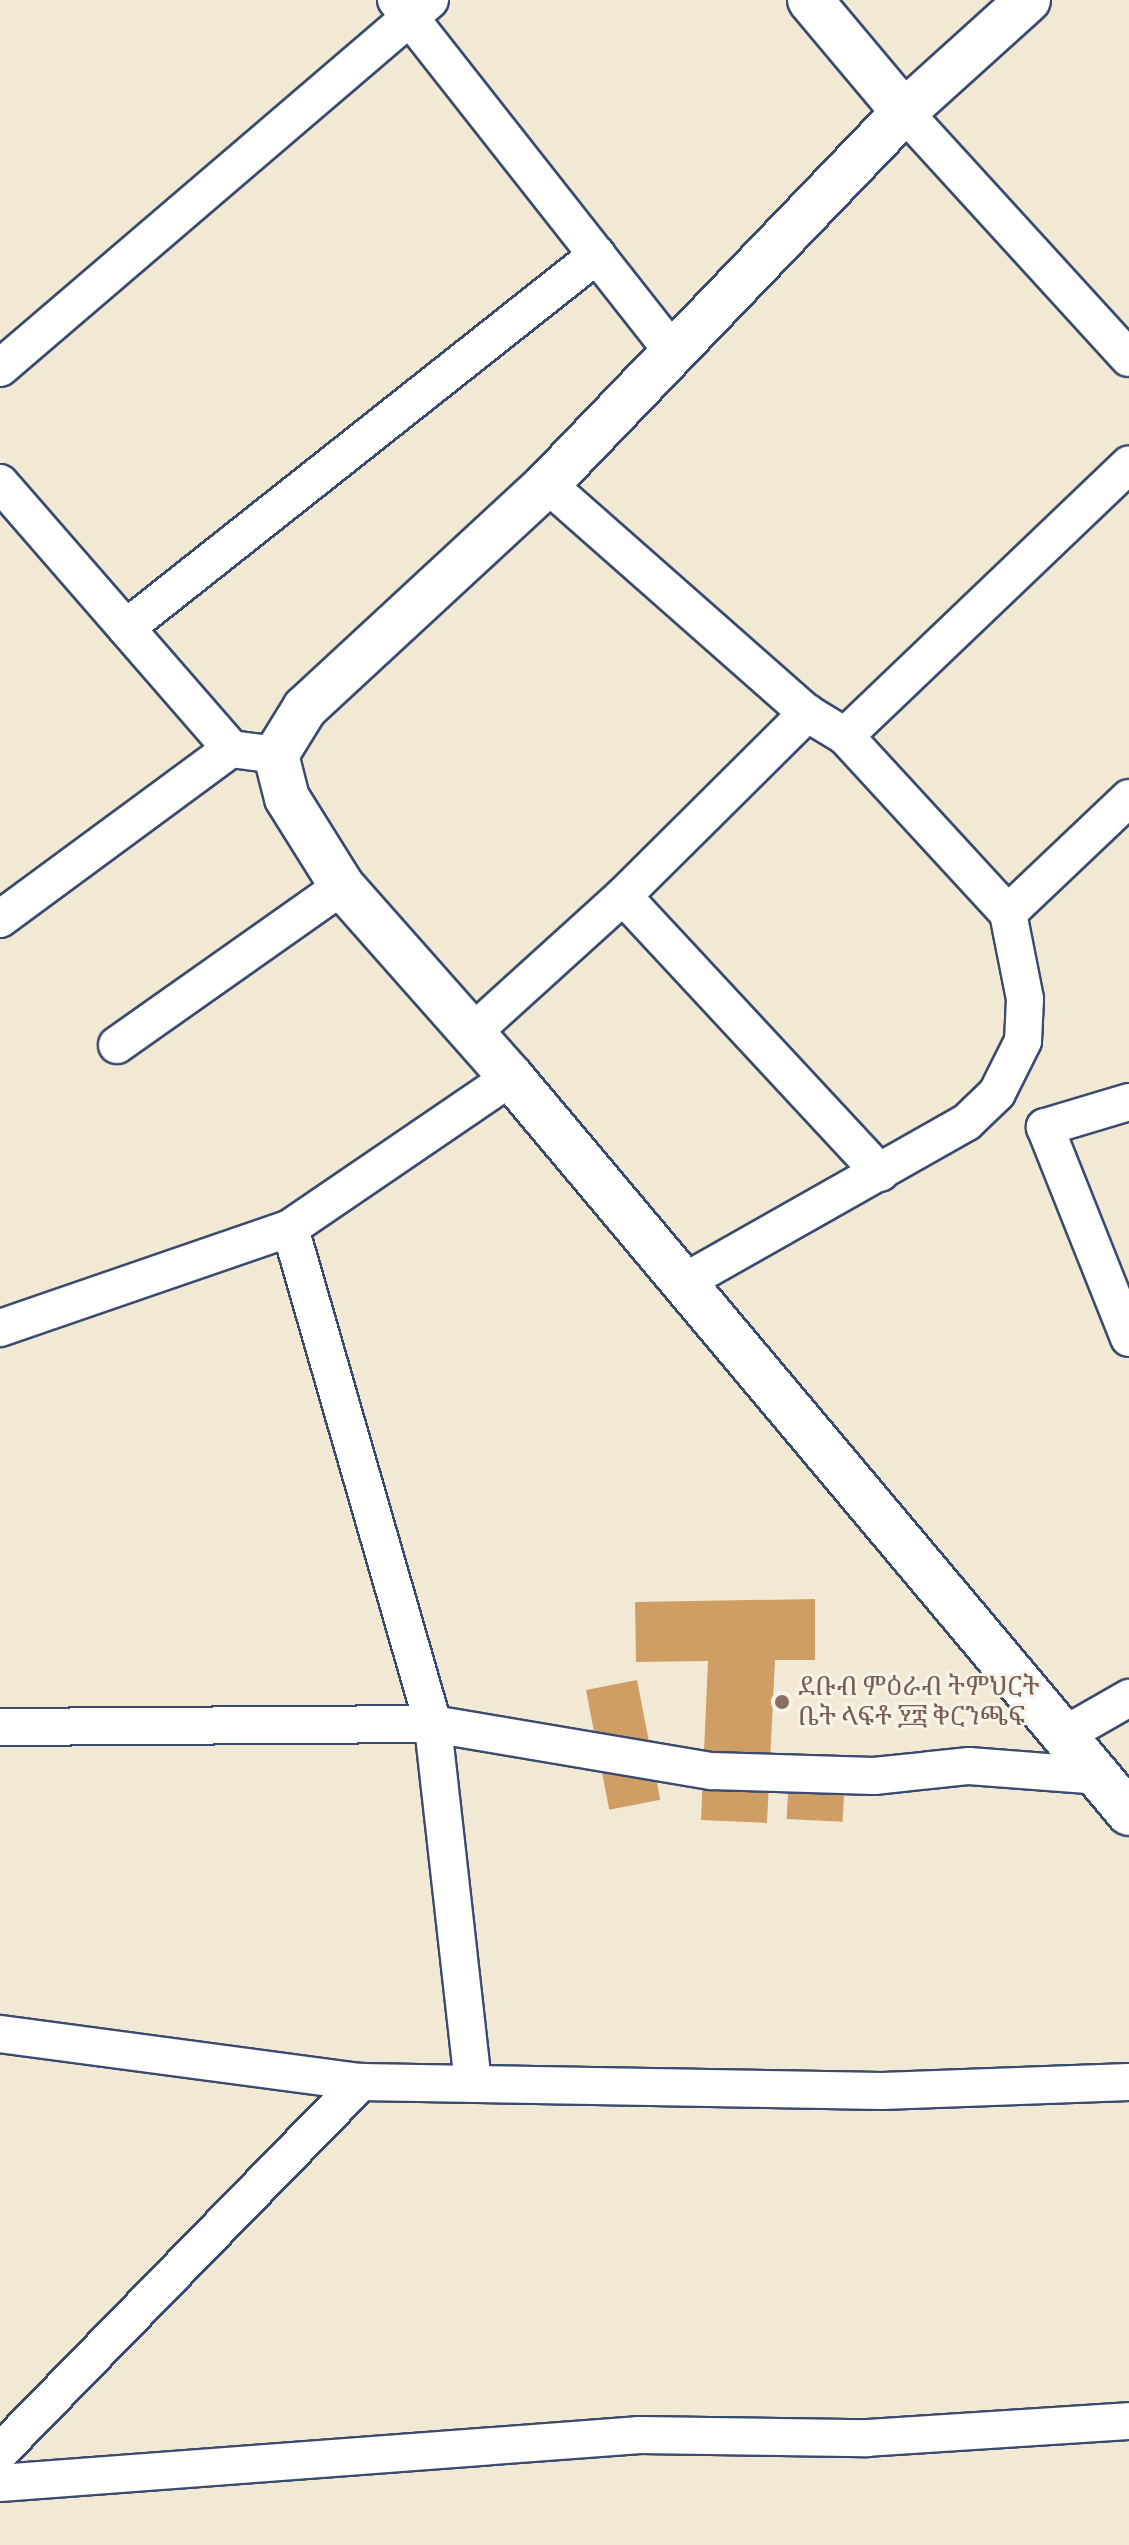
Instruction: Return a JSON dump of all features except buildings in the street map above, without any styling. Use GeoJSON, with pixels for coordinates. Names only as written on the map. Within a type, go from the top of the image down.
{"type":"FeatureCollection","features":[{"type":"Feature","properties":{"kind":"street"},"geometry":{"type":"LineString","coordinates":[[810,0],[904,112],[1129,358]]}},
{"type":"Feature","properties":{"kind":"street"},"geometry":{"type":"LineString","coordinates":[[1028,0],[904,112],[547,484],[305,708],[276,755],[287,798],[342,886],[511,1077],[681,1284],[1066,1734],[1129,1813]]}},
{"type":"Feature","properties":{"kind":"street"},"geometry":{"type":"LineString","coordinates":[[0,368],[412,5],[597,255],[674,353]]}},
{"type":"Feature","properties":{"kind":"street"},"geometry":{"type":"LineString","coordinates":[[126,628],[597,255]]}},
{"type":"Feature","properties":{"kind":"street"},"geometry":{"type":"LineString","coordinates":[[845,736],[1129,465]]}},
{"type":"Feature","properties":{"kind":"street"},"geometry":{"type":"LineString","coordinates":[[0,483],[231,749],[276,755]]}},
{"type":"Feature","properties":{"kind":"street"},"geometry":{"type":"LineString","coordinates":[[547,484],[807,713],[845,736],[1008,913],[1025,999],[1023,1041],[997,1093],[967,1122],[681,1284]]}},
{"type":"Feature","properties":{"kind":"street"},"geometry":{"type":"LineString","coordinates":[[472,1033],[623,896],[807,713]]}},
{"type":"Feature","properties":{"kind":"street"},"geometry":{"type":"LineString","coordinates":[[2,914],[231,749]]}},
{"type":"Feature","properties":{"kind":"street"},"geometry":{"type":"LineString","coordinates":[[1008,913],[1129,798]]}},
{"type":"Feature","properties":{"kind":"street"},"geometry":{"type":"LineString","coordinates":[[117,1045],[342,886]]}},
{"type":"Feature","properties":{"kind":"street"},"geometry":{"type":"LineString","coordinates":[[623,896],[880,1173]]}},
{"type":"Feature","properties":{"kind":"street"},"geometry":{"type":"LineString","coordinates":[[0,1328],[290,1228],[511,1077]]}},
{"type":"Feature","properties":{"kind":"street"},"geometry":{"type":"LineString","coordinates":[[997,1093],[1045,1127],[1129,1338]]}},
{"type":"Feature","properties":{"kind":"street"},"geometry":{"type":"LineString","coordinates":[[1045,1127],[1129,1102]]}},
{"type":"Feature","properties":{"kind":"street"},"geometry":{"type":"LineString","coordinates":[[290,1228],[433,1724],[473,2083]]}},
{"type":"Feature","properties":{"kind":"street"},"geometry":{"type":"LineString","coordinates":[[1066,1734],[1129,1698]]}},
{"type":"Feature","properties":{"kind":"street"},"geometry":{"type":"LineString","coordinates":[[0,1727],[433,1724],[712,1771],[874,1776],[969,1766],[1098,1776]]}},
{"type":"Feature","properties":{"kind":"street"},"geometry":{"type":"LineString","coordinates":[[0,2062],[13,2036],[361,2082],[882,2091],[1129,2082]]}},
{"type":"Feature","properties":{"kind":"street"},"geometry":{"type":"LineString","coordinates":[[0,2452],[361,2082]]}},
{"type":"Feature","properties":{"kind":"street"},"geometry":{"type":"LineString","coordinates":[[0,2483],[640,2435],[867,2438],[1129,2421]]}},
{"type":"Feature","properties":{"kind":"place","name":"ደቡብ ምዕራብ ትምህርት ቤት ላፍቶ ፶፰ ቅርንጫፍ"},"geometry":{"type":"Point","coordinates":[782,1702]}}]}
